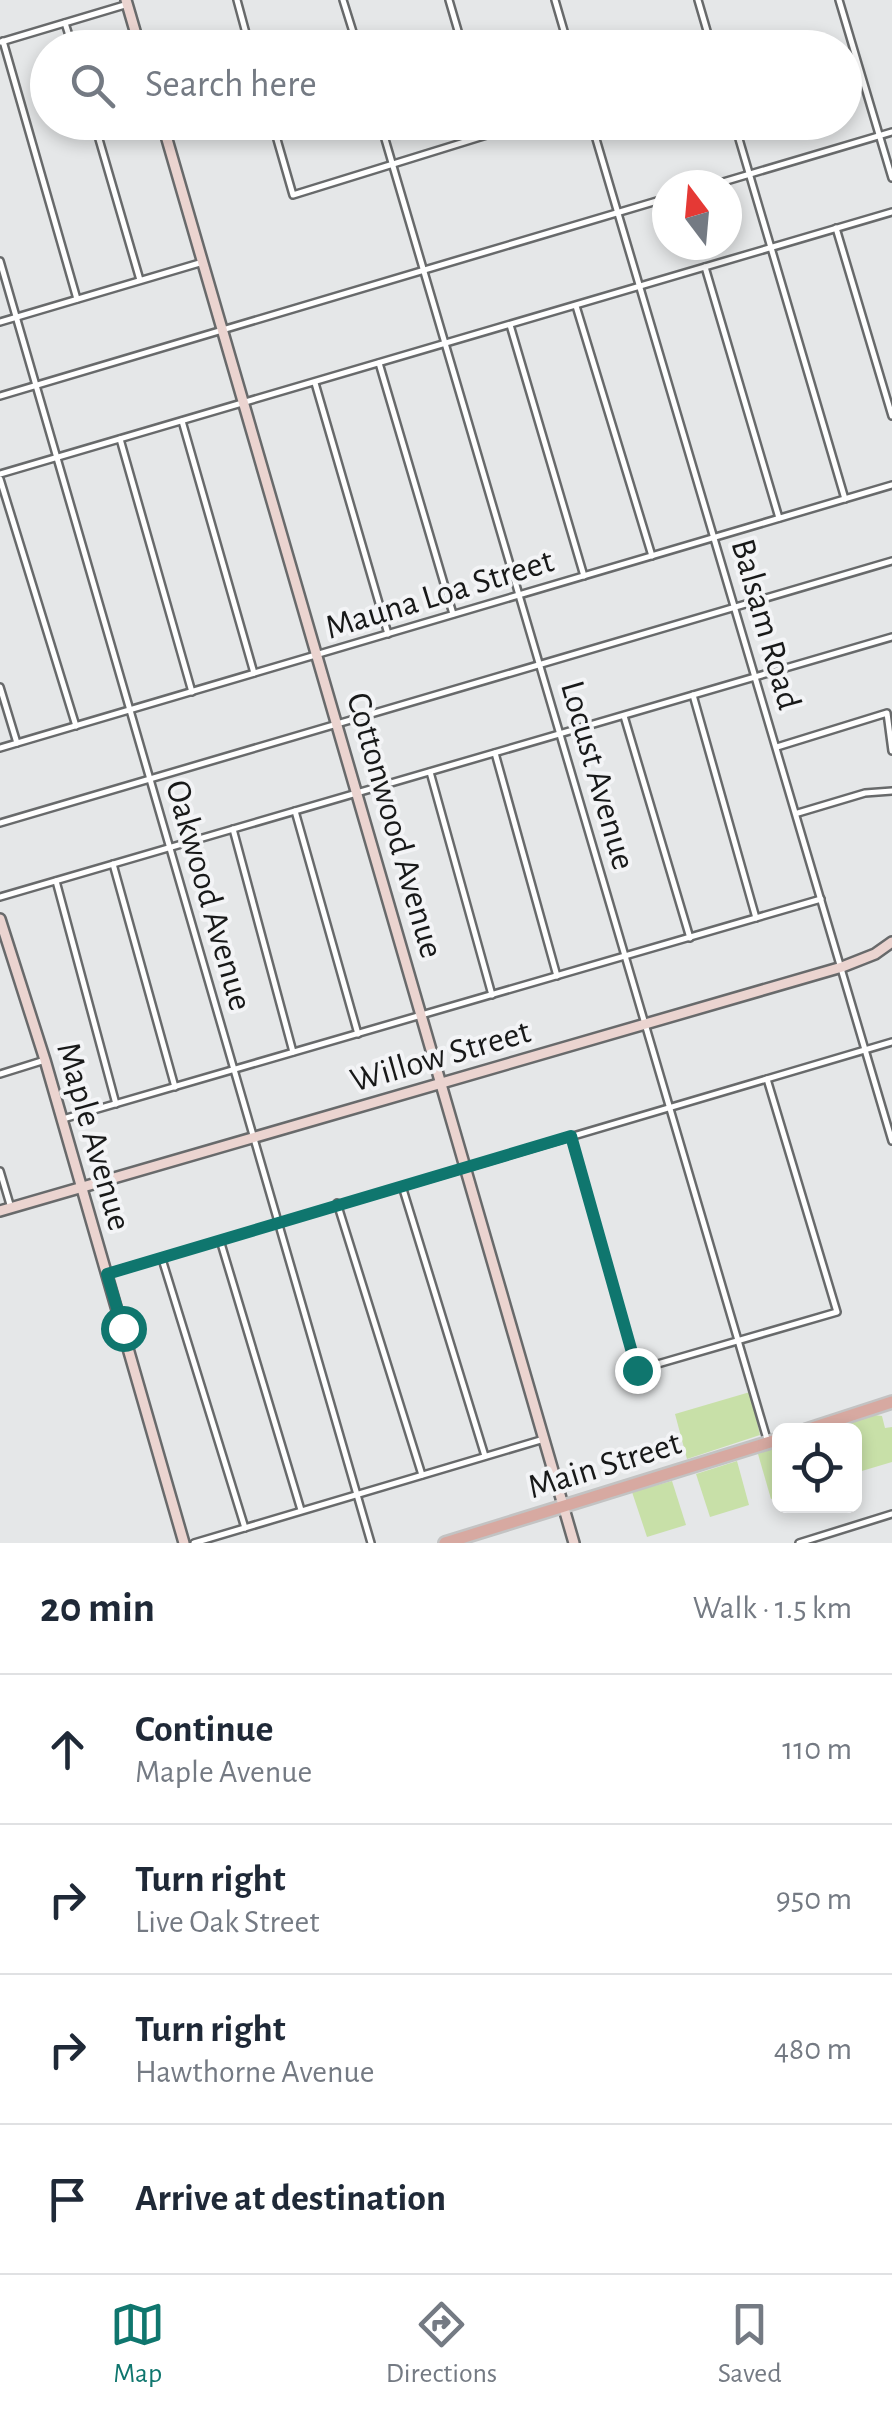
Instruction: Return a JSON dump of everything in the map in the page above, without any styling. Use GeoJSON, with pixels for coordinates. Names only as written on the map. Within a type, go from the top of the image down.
{"type":"FeatureCollection","features":[{"type":"Feature","properties":{"kind":"main road"},"geometry":{"type":"LineString","coordinates":[[830,1423],[892,1406]]}},
{"type":"Feature","properties":{"kind":"main road","name":"Main Street"},"geometry":{"type":"LineString","coordinates":[[444,1543],[772,1441]]}},
{"type":"Feature","properties":{"kind":"street"},"geometry":{"type":"LineString","coordinates":[[237,0],[245,30]]}},
{"type":"Feature","properties":{"kind":"street"},"geometry":{"type":"LineString","coordinates":[[343,0],[352,30]]}},
{"type":"Feature","properties":{"kind":"street"},"geometry":{"type":"LineString","coordinates":[[450,0],[458,30]]}},
{"type":"Feature","properties":{"kind":"street"},"geometry":{"type":"LineString","coordinates":[[555,0],[564,30]]}},
{"type":"Feature","properties":{"kind":"street"},"geometry":{"type":"LineString","coordinates":[[698,0],[707,30]]}},
{"type":"Feature","properties":{"kind":"street"},"geometry":{"type":"LineString","coordinates":[[839,0],[848,30]]}},
{"type":"Feature","properties":{"kind":"street"},"geometry":{"type":"LineString","coordinates":[[42,30],[127,2],[135,30]]}},
{"type":"Feature","properties":{"kind":"street"},"geometry":{"type":"LineString","coordinates":[[66,23],[68,30]]}},
{"type":"Feature","properties":{"kind":"street"},"geometry":{"type":"LineString","coordinates":[[30,34],[2,42],[30,137]]}},
{"type":"Feature","properties":{"kind":"street"},"geometry":{"type":"LineString","coordinates":[[862,78],[892,178]]}},
{"type":"Feature","properties":{"kind":"street"},"geometry":{"type":"LineString","coordinates":[[742,176],[892,132]]}},
{"type":"Feature","properties":{"kind":"street"},"geometry":{"type":"LineString","coordinates":[[31,140],[78,299]]}},
{"type":"Feature","properties":{"kind":"street"},"geometry":{"type":"LineString","coordinates":[[99,140],[140,280]]}},
{"type":"Feature","properties":{"kind":"street","name":"Cottonwood Avenue"},"geometry":{"type":"LineString","coordinates":[[167,140],[574,1543]]}},
{"type":"Feature","properties":{"kind":"street"},"geometry":{"type":"LineString","coordinates":[[277,140],[293,195],[470,140]]}},
{"type":"Feature","properties":{"kind":"street","name":"Locust Avenue"},"geometry":{"type":"LineString","coordinates":[[386,140],[739,1341],[772,1434]]}},
{"type":"Feature","properties":{"kind":"street","name":"Balsam Road"},"geometry":{"type":"LineString","coordinates":[[597,140],[892,1141]]}},
{"type":"Feature","properties":{"kind":"street"},"geometry":{"type":"LineString","coordinates":[[739,140],[845,499]]}},
{"type":"Feature","properties":{"kind":"street"},"geometry":{"type":"LineString","coordinates":[[0,396],[652,202]]}},
{"type":"Feature","properties":{"kind":"street"},"geometry":{"type":"LineString","coordinates":[[76,726],[0,476],[892,212]]}},
{"type":"Feature","properties":{"kind":"street"},"geometry":{"type":"LineString","coordinates":[[836,228],[892,416]]}},
{"type":"Feature","properties":{"kind":"street","name":"Oakwood Avenue"},"geometry":{"type":"LineString","coordinates":[[0,261],[372,1543]]}},
{"type":"Feature","properties":{"kind":"street"},"geometry":{"type":"LineString","coordinates":[[0,322],[203,262]]}},
{"type":"Feature","properties":{"kind":"street"},"geometry":{"type":"LineString","coordinates":[[705,267],[779,518]]}},
{"type":"Feature","properties":{"kind":"street"},"geometry":{"type":"LineString","coordinates":[[576,305],[652,556]]}},
{"type":"Feature","properties":{"kind":"street"},"geometry":{"type":"LineString","coordinates":[[510,324],[584,576]]}},
{"type":"Feature","properties":{"kind":"street"},"geometry":{"type":"LineString","coordinates":[[379,363],[453,614]]}},
{"type":"Feature","properties":{"kind":"street"},"geometry":{"type":"LineString","coordinates":[[315,382],[388,634]]}},
{"type":"Feature","properties":{"kind":"street"},"geometry":{"type":"LineString","coordinates":[[182,421],[254,673]]}},
{"type":"Feature","properties":{"kind":"street"},"geometry":{"type":"LineString","coordinates":[[120,439],[192,692]]}},
{"type":"Feature","properties":{"kind":"street","name":"Mauna Loa Street"},"geometry":{"type":"LineString","coordinates":[[0,748],[892,485]]}},
{"type":"Feature","properties":{"kind":"street"},"geometry":{"type":"LineString","coordinates":[[0,823],[892,561]]}},
{"type":"Feature","properties":{"kind":"street"},"geometry":{"type":"LineString","coordinates":[[0,898],[892,636]]}},
{"type":"Feature","properties":{"kind":"street"},"geometry":{"type":"LineString","coordinates":[[0,687],[17,743]]}},
{"type":"Feature","properties":{"kind":"street"},"geometry":{"type":"LineString","coordinates":[[693,695],[756,918]]}},
{"type":"Feature","properties":{"kind":"street"},"geometry":{"type":"LineString","coordinates":[[777,747],[887,713],[892,751]]}},
{"type":"Feature","properties":{"kind":"street"},"geometry":{"type":"LineString","coordinates":[[624,716],[690,938]]}},
{"type":"Feature","properties":{"kind":"street"},"geometry":{"type":"LineString","coordinates":[[495,753],[557,976]]}},
{"type":"Feature","properties":{"kind":"street"},"geometry":{"type":"LineString","coordinates":[[430,772],[492,995]]}},
{"type":"Feature","properties":{"kind":"street"},"geometry":{"type":"LineString","coordinates":[[798,814],[864,793],[892,791]]}},
{"type":"Feature","properties":{"kind":"street"},"geometry":{"type":"LineString","coordinates":[[296,811],[358,1034]]}},
{"type":"Feature","properties":{"kind":"street"},"geometry":{"type":"LineString","coordinates":[[233,830],[294,1052]]}},
{"type":"Feature","properties":{"kind":"street"},"geometry":{"type":"LineString","coordinates":[[114,864],[174,1087]]}},
{"type":"Feature","properties":{"kind":"street"},"geometry":{"type":"LineString","coordinates":[[56,881],[116,1104]]}},
{"type":"Feature","properties":{"kind":"street"},"geometry":{"type":"LineString","coordinates":[[63,1119],[821,900]]}},
{"type":"Feature","properties":{"kind":"street","name":"Maple Avenue"},"geometry":{"type":"LineString","coordinates":[[0,919],[46,1060],[184,1543]]}},
{"type":"Feature","properties":{"kind":"street","name":"Willow Street"},"geometry":{"type":"LineString","coordinates":[[6,1210],[842,967],[875,954],[892,942]]}},
{"type":"Feature","properties":{"kind":"street"},"geometry":{"type":"LineString","coordinates":[[0,964],[12,960]]}},
{"type":"Feature","properties":{"kind":"street"},"geometry":{"type":"LineString","coordinates":[[107,1274],[892,1042]]}},
{"type":"Feature","properties":{"kind":"street"},"geometry":{"type":"LineString","coordinates":[[0,1074],[46,1060]]}},
{"type":"Feature","properties":{"kind":"street"},"geometry":{"type":"LineString","coordinates":[[571,1136],[637,1370],[739,1341],[837,1312],[767,1079]]}},
{"type":"Feature","properties":{"kind":"street"},"geometry":{"type":"LineString","coordinates":[[0,1171],[6,1210]]}},
{"type":"Feature","properties":{"kind":"street"},"geometry":{"type":"LineString","coordinates":[[401,1185],[485,1456]]}},
{"type":"Feature","properties":{"kind":"street"},"geometry":{"type":"LineString","coordinates":[[337,1204],[422,1475]]}},
{"type":"Feature","properties":{"kind":"street"},"geometry":{"type":"LineString","coordinates":[[220,1240],[301,1510]]}},
{"type":"Feature","properties":{"kind":"street"},"geometry":{"type":"LineString","coordinates":[[162,1258],[245,1528]]}},
{"type":"Feature","properties":{"kind":"street"},"geometry":{"type":"LineString","coordinates":[[194,1543],[544,1439]]}},
{"type":"Feature","properties":{"kind":"street"},"geometry":{"type":"LineString","coordinates":[[799,1543],[892,1514]]}},
{"type":"Feature","properties":{"kind":"green space"},"geometry":{"type":"Polygon","coordinates":[[[750,1392],[760,1435],[687,1459],[675,1414],[750,1392]]]}},
{"type":"Feature","properties":{"kind":"green space"},"geometry":{"type":"Polygon","coordinates":[[[882,1416],[885,1428],[892,1427],[892,1462],[862,1471],[862,1423],[848,1423],[882,1416]]]}},
{"type":"Feature","properties":{"kind":"green space"},"geometry":{"type":"Polygon","coordinates":[[[772,1448],[771,1499],[758,1454],[772,1448]]]}},
{"type":"Feature","properties":{"kind":"green space"},"geometry":{"type":"Polygon","coordinates":[[[737,1461],[749,1505],[710,1517],[696,1474],[737,1461]]]}},
{"type":"Feature","properties":{"kind":"green space"},"geometry":{"type":"Polygon","coordinates":[[[672,1481],[686,1525],[647,1537],[632,1492],[672,1481]]]}},
{"type":"Feature","properties":{"kind":"route"},"geometry":{"type":"LineString","coordinates":[[123,1328],[107,1274],[571,1136],[637,1370]]}}]}
